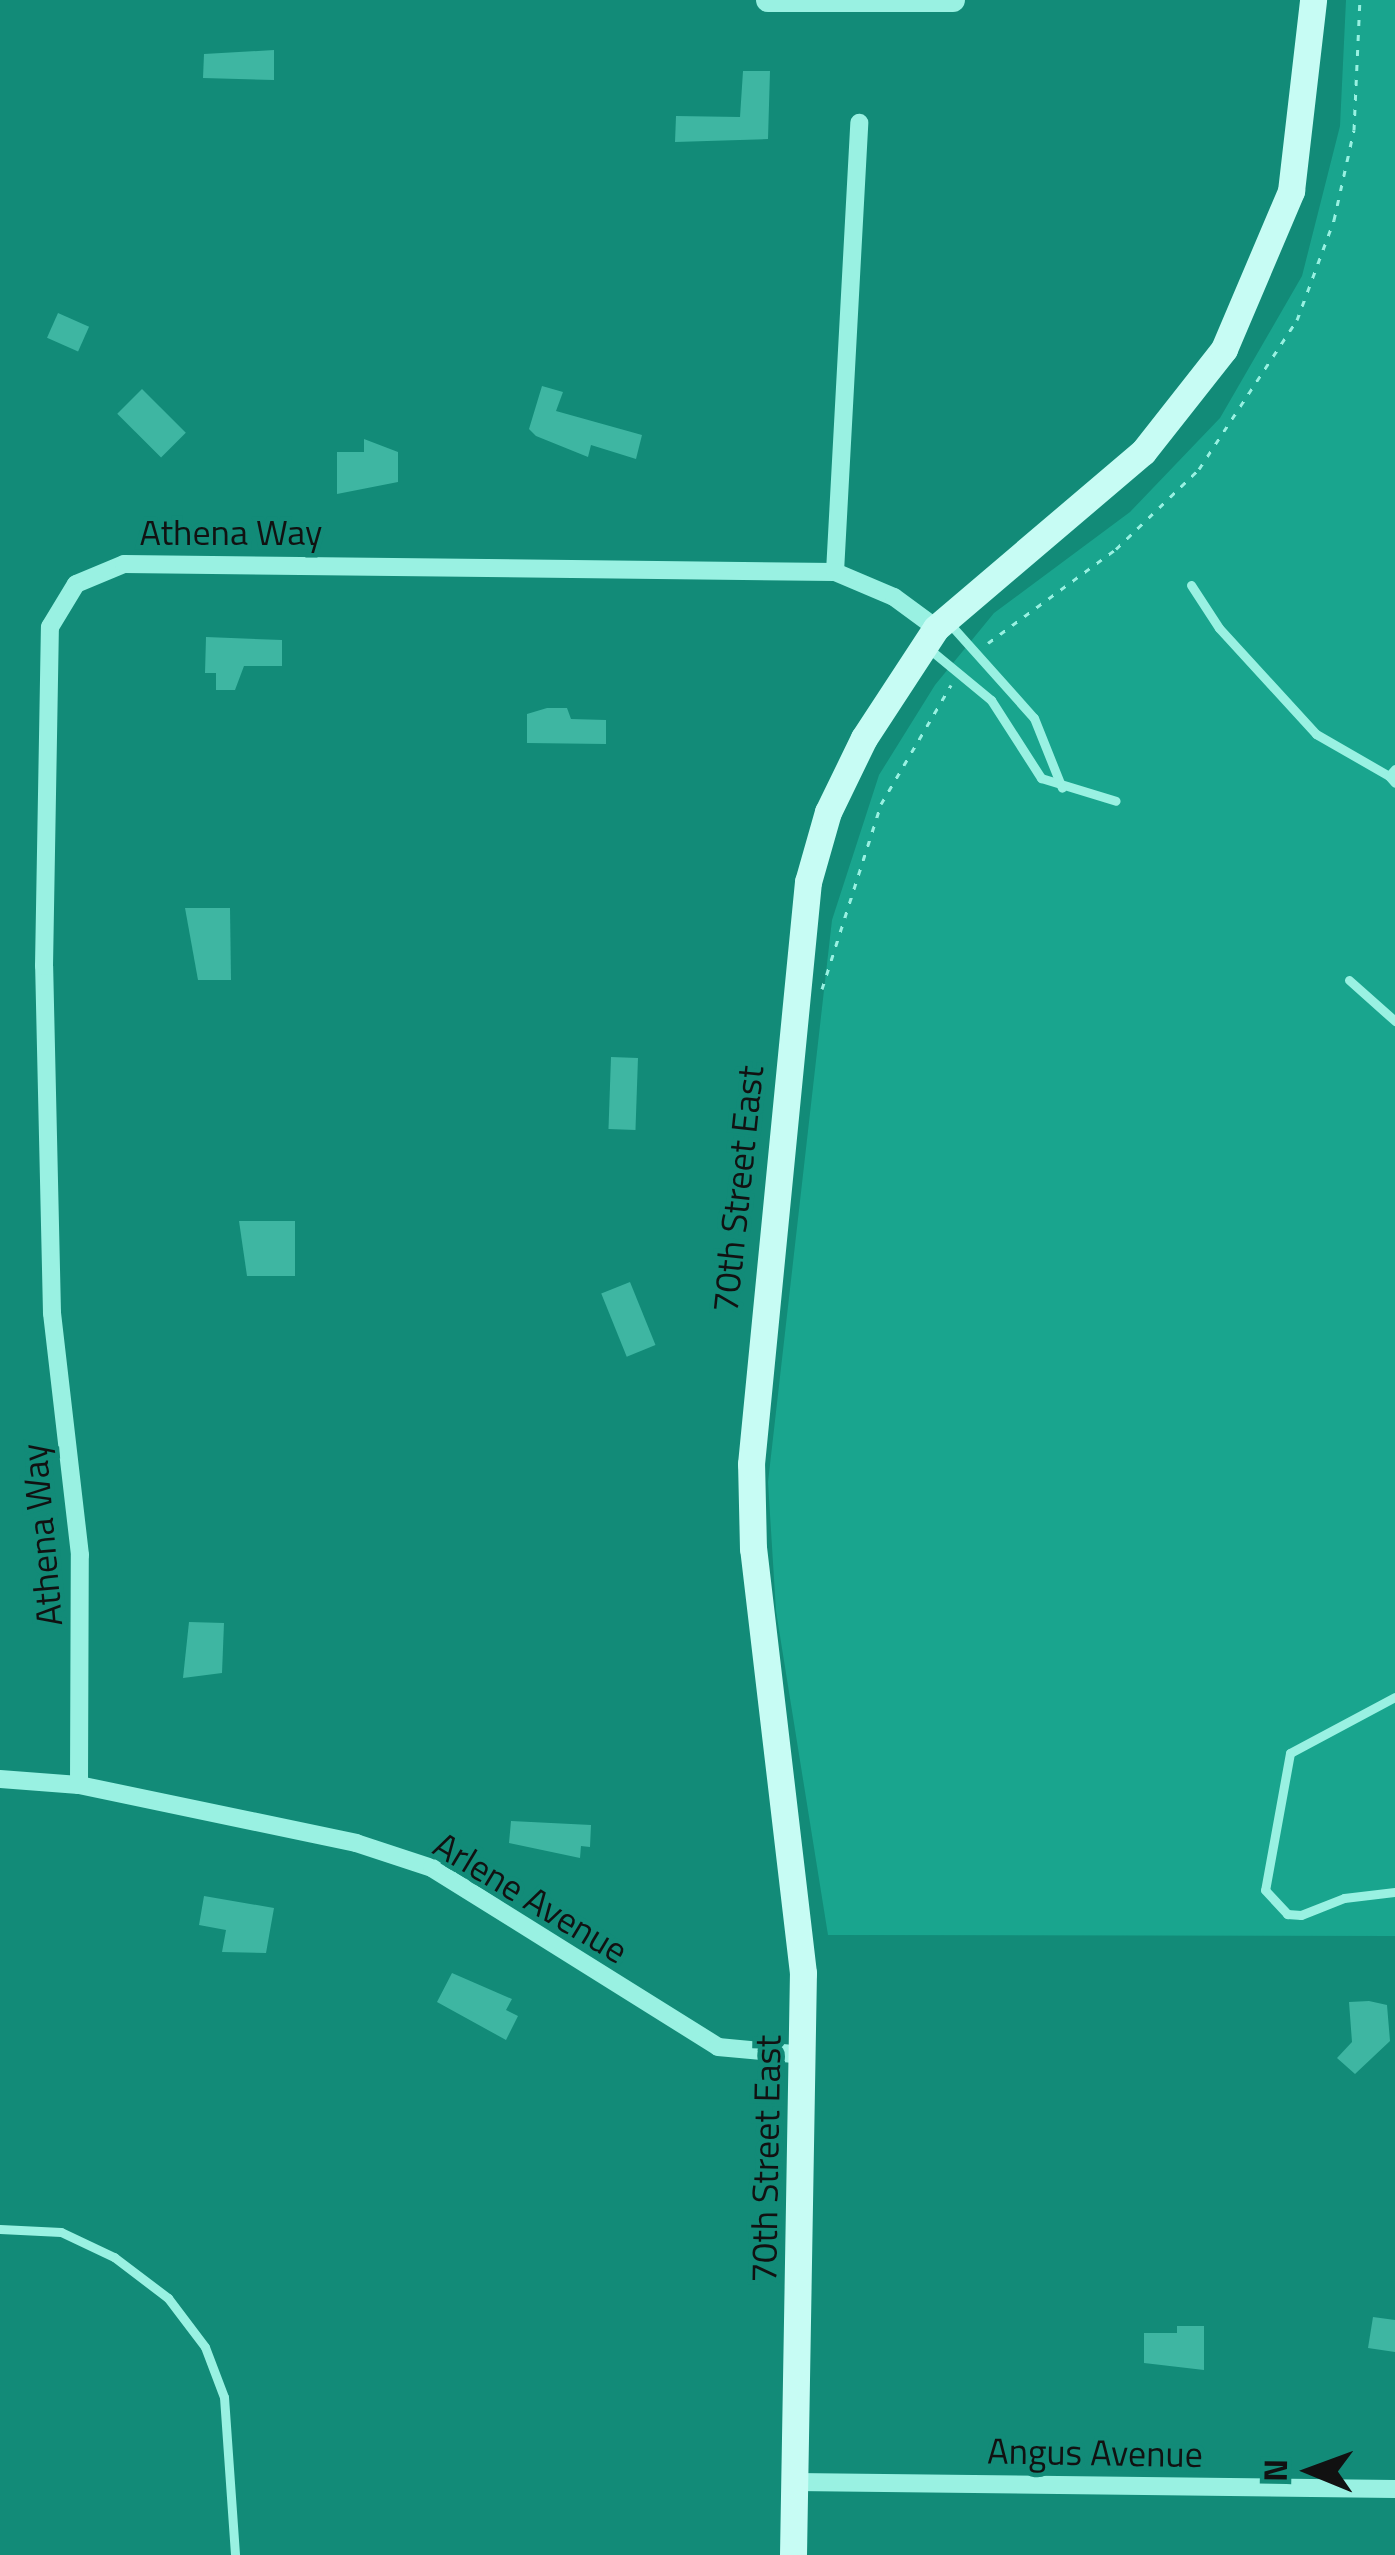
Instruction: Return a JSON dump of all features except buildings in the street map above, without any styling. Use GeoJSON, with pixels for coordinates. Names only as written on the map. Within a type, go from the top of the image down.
{"type":"FeatureCollection","features":[{"type":"Feature","properties":{"kind":"main road","name":"70th Street East"},"geometry":{"type":"LineString","coordinates":[[793,2555],[804,2055],[799,1896],[753,1549],[754,1379],[808,882],[828,812],[935,630],[1143,452],[1224,349],[1269,258],[1291,191],[1313,0]]}},
{"type":"Feature","properties":{"kind":"street"},"geometry":{"type":"LineString","coordinates":[[768,0],[953,0]]}},
{"type":"Feature","properties":{"kind":"street"},"geometry":{"type":"LineString","coordinates":[[835,572],[859,123]]}},
{"type":"Feature","properties":{"kind":"street","name":"Athena Way"},"geometry":{"type":"LineString","coordinates":[[79,1785],[80,1555],[52,1313],[44,966],[50,628],[72,590],[124,564],[835,572],[894,597],[935,630]]}},
{"type":"Feature","properties":{"kind":"street","name":"Arlene Avenue"},"geometry":{"type":"LineString","coordinates":[[0,1779],[79,1785],[356,1843],[432,1868],[718,2047],[804,2055]]}},
{"type":"Feature","properties":{"kind":"street","name":"Angus Avenue"},"geometry":{"type":"LineString","coordinates":[[795,2482],[1395,2489]]}},
{"type":"Feature","properties":{"kind":"lane"},"geometry":{"type":"LineString","coordinates":[[1191,585],[1219,628],[1316,734],[1393,776]]}},
{"type":"Feature","properties":{"kind":"lane"},"geometry":{"type":"LineString","coordinates":[[935,630],[976,651],[1034,718],[1062,788]]}},
{"type":"Feature","properties":{"kind":"lane"},"geometry":{"type":"LineString","coordinates":[[935,630],[958,672],[992,700],[1041,778],[1116,801]]}},
{"type":"Feature","properties":{"kind":"lane"},"geometry":{"type":"LineString","coordinates":[[1349,980],[1395,1021]]}},
{"type":"Feature","properties":{"kind":"lane"},"geometry":{"type":"LineString","coordinates":[[1395,1697],[1290,1753],[1265,1889],[1287,1914],[1301,1916],[1344,1898],[1395,1892]]}},
{"type":"Feature","properties":{"kind":"lane"},"geometry":{"type":"LineString","coordinates":[[0,2229],[62,2232],[114,2257],[168,2298],[205,2347],[224,2397],[235,2555]]}},
{"type":"Feature","properties":{"kind":"path"},"geometry":{"type":"LineString","coordinates":[[976,651],[1116,549],[1199,469],[1245,410],[1298,320],[1334,220],[1354,130],[1360,0]]}},
{"type":"Feature","properties":{"kind":"path"},"geometry":{"type":"LineString","coordinates":[[820,991],[881,804],[958,672]]}},
{"type":"Feature","properties":{"kind":"green space"},"geometry":{"type":"Polygon","coordinates":[[[1346,0],[1395,0],[1395,1936],[828,1935],[776,1611],[768,1482],[832,920],[879,775],[935,685],[994,613],[1130,512],[1220,418],[1302,276],[1340,126],[1346,0]]]}}]}
